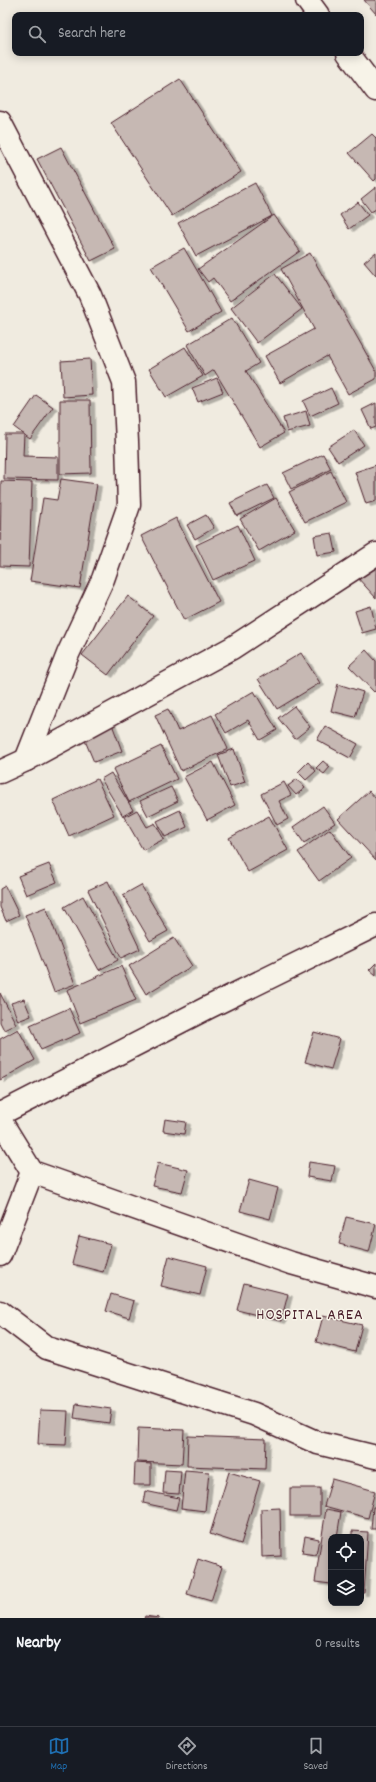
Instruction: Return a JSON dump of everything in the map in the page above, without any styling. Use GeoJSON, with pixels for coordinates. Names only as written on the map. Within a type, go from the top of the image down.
{"type":"FeatureCollection","features":[{"type":"Feature","properties":{"kind":"street"},"geometry":{"type":"LineString","coordinates":[[307,0],[316,12]]}},
{"type":"Feature","properties":{"kind":"street"},"geometry":{"type":"LineString","coordinates":[[350,56],[376,90]]}},
{"type":"Feature","properties":{"kind":"street"},"geometry":{"type":"LineString","coordinates":[[0,122],[90,295],[124,382],[127,442],[129,505],[103,579],[68,654],[26,760]]}},
{"type":"Feature","properties":{"kind":"street"},"geometry":{"type":"LineString","coordinates":[[0,772],[26,760],[232,648],[376,554]]}},
{"type":"Feature","properties":{"kind":"street"},"geometry":{"type":"LineString","coordinates":[[0,1114],[207,1008],[376,924]]}},
{"type":"Feature","properties":{"kind":"street"},"geometry":{"type":"LineString","coordinates":[[0,1120],[32,1172],[291,1263],[376,1287]]}},
{"type":"Feature","properties":{"kind":"street"},"geometry":{"type":"LineString","coordinates":[[0,1255],[32,1172]]}},
{"type":"Feature","properties":{"kind":"street"},"geometry":{"type":"LineString","coordinates":[[0,1312],[47,1348],[254,1414],[318,1443],[376,1457]]}},
{"type":"Feature","properties":{"kind":"building"},"geometry":{"type":"Polygon","coordinates":[[[364,0],[376,0],[376,14],[364,0]]]}},
{"type":"Feature","properties":{"kind":"building"},"geometry":{"type":"Polygon","coordinates":[[[180,79],[241,172],[172,216],[111,123],[180,79]]]}},
{"type":"Feature","properties":{"kind":"building"},"geometry":{"type":"Polygon","coordinates":[[[372,134],[376,138],[376,179],[374,181],[349,153],[372,134]]]}},
{"type":"Feature","properties":{"kind":"building"},"geometry":{"type":"Polygon","coordinates":[[[61,147],[115,249],[91,261],[37,159],[61,147]]]}},
{"type":"Feature","properties":{"kind":"building"},"geometry":{"type":"Polygon","coordinates":[[[255,183],[272,216],[196,256],[178,223],[255,183]]]}},
{"type":"Feature","properties":{"kind":"building"},"geometry":{"type":"Polygon","coordinates":[[[376,187],[376,209],[371,212],[361,199],[376,187]]]}},
{"type":"Feature","properties":{"kind":"building"},"geometry":{"type":"Polygon","coordinates":[[[358,202],[368,215],[349,229],[340,215],[358,202]]]}},
{"type":"Feature","properties":{"kind":"building"},"geometry":{"type":"Polygon","coordinates":[[[274,215],[300,251],[230,301],[213,278],[208,282],[198,269],[274,215]]]}},
{"type":"Feature","properties":{"kind":"building"},"geometry":{"type":"Polygon","coordinates":[[[184,248],[221,312],[189,331],[151,267],[184,248]]]}},
{"type":"Feature","properties":{"kind":"building"},"geometry":{"type":"Polygon","coordinates":[[[376,252],[376,276],[364,262],[376,252]]]}},
{"type":"Feature","properties":{"kind":"building"},"geometry":{"type":"Polygon","coordinates":[[[310,253],[376,371],[376,379],[348,394],[327,356],[280,383],[265,356],[314,329],[281,269],[310,253]]]}},
{"type":"Feature","properties":{"kind":"building"},"geometry":{"type":"Polygon","coordinates":[[[275,274],[302,309],[257,343],[231,308],[275,274]]]}},
{"type":"Feature","properties":{"kind":"building"},"geometry":{"type":"Polygon","coordinates":[[[232,318],[259,363],[246,371],[284,433],[260,447],[214,370],[205,376],[187,345],[232,318]]]}},
{"type":"Feature","properties":{"kind":"building"},"geometry":{"type":"Polygon","coordinates":[[[185,347],[203,376],[166,397],[149,369],[185,347]]]}},
{"type":"Feature","properties":{"kind":"building"},"geometry":{"type":"Polygon","coordinates":[[[90,359],[92,395],[63,397],[61,361],[90,359]]]}},
{"type":"Feature","properties":{"kind":"building"},"geometry":{"type":"Polygon","coordinates":[[[217,378],[223,392],[198,402],[192,388],[217,378]]]}},
{"type":"Feature","properties":{"kind":"building"},"geometry":{"type":"Polygon","coordinates":[[[331,388],[338,403],[310,416],[303,401],[331,388]]]}},
{"type":"Feature","properties":{"kind":"building"},"geometry":{"type":"Polygon","coordinates":[[[36,395],[53,407],[30,439],[14,427],[36,395]]]}},
{"type":"Feature","properties":{"kind":"building"},"geometry":{"type":"Polygon","coordinates":[[[60,400],[90,400],[91,473],[60,474],[60,400]]]}},
{"type":"Feature","properties":{"kind":"building"},"geometry":{"type":"Polygon","coordinates":[[[376,403],[376,427],[371,429],[362,410],[376,403]]]}},
{"type":"Feature","properties":{"kind":"building"},"geometry":{"type":"Polygon","coordinates":[[[306,411],[310,426],[287,432],[283,418],[306,411]]]}},
{"type":"Feature","properties":{"kind":"building"},"geometry":{"type":"Polygon","coordinates":[[[354,430],[364,445],[338,462],[328,447],[354,430]]]}},
{"type":"Feature","properties":{"kind":"building"},"geometry":{"type":"Polygon","coordinates":[[[5,434],[24,434],[23,456],[58,457],[58,480],[4,479],[5,434]]]}},
{"type":"Feature","properties":{"kind":"building"},"geometry":{"type":"Polygon","coordinates":[[[323,454],[331,469],[291,489],[283,473],[323,454]]]}},
{"type":"Feature","properties":{"kind":"building"},"geometry":{"type":"Polygon","coordinates":[[[376,465],[376,501],[366,504],[355,472],[376,465]]]}},
{"type":"Feature","properties":{"kind":"building"},"geometry":{"type":"Polygon","coordinates":[[[331,471],[346,502],[305,522],[289,492],[331,471]]]}},
{"type":"Feature","properties":{"kind":"building"},"geometry":{"type":"Polygon","coordinates":[[[61,479],[97,484],[80,588],[30,581],[43,498],[57,500],[61,479]]]}},
{"type":"Feature","properties":{"kind":"building"},"geometry":{"type":"Polygon","coordinates":[[[1,481],[32,482],[29,567],[0,566],[1,481]]]}},
{"type":"Feature","properties":{"kind":"building"},"geometry":{"type":"Polygon","coordinates":[[[267,485],[274,498],[237,516],[230,503],[267,485]]]}},
{"type":"Feature","properties":{"kind":"building"},"geometry":{"type":"Polygon","coordinates":[[[276,498],[295,530],[259,551],[240,519],[276,498]]]}},
{"type":"Feature","properties":{"kind":"building"},"geometry":{"type":"Polygon","coordinates":[[[206,515],[214,528],[195,539],[187,525],[206,515]]]}},
{"type":"Feature","properties":{"kind":"building"},"geometry":{"type":"Polygon","coordinates":[[[176,518],[219,602],[184,620],[141,536],[176,518]]]}},
{"type":"Feature","properties":{"kind":"building"},"geometry":{"type":"Polygon","coordinates":[[[238,525],[255,561],[213,580],[196,545],[238,525]]]}},
{"type":"Feature","properties":{"kind":"building"},"geometry":{"type":"Polygon","coordinates":[[[332,533],[336,552],[317,555],[314,536],[332,533]]]}},
{"type":"Feature","properties":{"kind":"building"},"geometry":{"type":"Polygon","coordinates":[[[376,559],[376,598],[356,576],[376,559]]]}},
{"type":"Feature","properties":{"kind":"building"},"geometry":{"type":"Polygon","coordinates":[[[128,596],[153,616],[108,675],[82,655],[128,596]]]}},
{"type":"Feature","properties":{"kind":"building"},"geometry":{"type":"Polygon","coordinates":[[[371,606],[376,629],[362,633],[355,611],[371,606]]]}},
{"type":"Feature","properties":{"kind":"building"},"geometry":{"type":"Polygon","coordinates":[[[366,650],[376,661],[376,690],[374,692],[349,666],[366,650]]]}},
{"type":"Feature","properties":{"kind":"building"},"geometry":{"type":"Polygon","coordinates":[[[301,653],[320,683],[277,709],[258,679],[301,653]]]}},
{"type":"Feature","properties":{"kind":"building"},"geometry":{"type":"Polygon","coordinates":[[[338,684],[363,692],[355,717],[331,711],[338,684]]]}},
{"type":"Feature","properties":{"kind":"building"},"geometry":{"type":"Polygon","coordinates":[[[254,691],[277,730],[260,740],[248,720],[226,733],[215,714],[254,691]]]}},
{"type":"Feature","properties":{"kind":"building"},"geometry":{"type":"Polygon","coordinates":[[[294,706],[310,727],[295,739],[278,718],[294,706]]]}},
{"type":"Feature","properties":{"kind":"building"},"geometry":{"type":"Polygon","coordinates":[[[168,709],[178,731],[212,715],[228,749],[181,771],[155,715],[168,709]]]}},
{"type":"Feature","properties":{"kind":"building"},"geometry":{"type":"Polygon","coordinates":[[[110,719],[122,751],[94,762],[81,731],[110,719]]]}},
{"type":"Feature","properties":{"kind":"building"},"geometry":{"type":"Polygon","coordinates":[[[325,726],[358,744],[350,758],[317,740],[325,726]]]}},
{"type":"Feature","properties":{"kind":"building"},"geometry":{"type":"Polygon","coordinates":[[[161,746],[177,779],[129,802],[113,769],[161,746]]]}},
{"type":"Feature","properties":{"kind":"building"},"geometry":{"type":"Polygon","coordinates":[[[234,749],[245,782],[230,787],[218,755],[234,749]]]}},
{"type":"Feature","properties":{"kind":"building"},"geometry":{"type":"Polygon","coordinates":[[[323,761],[330,767],[324,774],[316,768],[323,761]]]}},
{"type":"Feature","properties":{"kind":"building"},"geometry":{"type":"Polygon","coordinates":[[[213,762],[235,805],[207,820],[184,777],[213,762]]]}},
{"type":"Feature","properties":{"kind":"building"},"geometry":{"type":"Polygon","coordinates":[[[308,762],[316,771],[306,780],[298,772],[308,762]]]}},
{"type":"Feature","properties":{"kind":"building"},"geometry":{"type":"Polygon","coordinates":[[[111,773],[133,810],[123,816],[101,779],[111,773]]]}},
{"type":"Feature","properties":{"kind":"building"},"geometry":{"type":"Polygon","coordinates":[[[97,779],[114,815],[69,836],[53,800],[97,779]]]}},
{"type":"Feature","properties":{"kind":"building"},"geometry":{"type":"Polygon","coordinates":[[[297,779],[305,788],[296,795],[288,786],[297,779]]]}},
{"type":"Feature","properties":{"kind":"building"},"geometry":{"type":"Polygon","coordinates":[[[284,782],[291,795],[279,801],[288,819],[277,825],[261,794],[284,782]]]}},
{"type":"Feature","properties":{"kind":"building"},"geometry":{"type":"Polygon","coordinates":[[[171,787],[178,801],[148,816],[140,801],[171,787]]]}},
{"type":"Feature","properties":{"kind":"building"},"geometry":{"type":"Polygon","coordinates":[[[369,791],[376,799],[376,860],[338,819],[369,791]]]}},
{"type":"Feature","properties":{"kind":"building"},"geometry":{"type":"Polygon","coordinates":[[[323,806],[335,823],[304,843],[293,827],[323,806]]]}},
{"type":"Feature","properties":{"kind":"building"},"geometry":{"type":"Polygon","coordinates":[[[137,810],[147,827],[155,823],[164,839],[143,850],[124,817],[137,810]]]}},
{"type":"Feature","properties":{"kind":"building"},"geometry":{"type":"Polygon","coordinates":[[[180,810],[187,827],[165,837],[157,821],[180,810]]]}},
{"type":"Feature","properties":{"kind":"building"},"geometry":{"type":"Polygon","coordinates":[[[269,816],[288,850],[248,872],[229,838],[269,816]]]}},
{"type":"Feature","properties":{"kind":"building"},"geometry":{"type":"Polygon","coordinates":[[[330,829],[351,858],[319,881],[298,852],[330,829]]]}},
{"type":"Feature","properties":{"kind":"building"},"geometry":{"type":"Polygon","coordinates":[[[49,864],[57,882],[26,895],[18,876],[49,864]]]}},
{"type":"Feature","properties":{"kind":"building"},"geometry":{"type":"Polygon","coordinates":[[[108,881],[140,949],[121,958],[88,890],[108,881]]]}},
{"type":"Feature","properties":{"kind":"building"},"geometry":{"type":"Polygon","coordinates":[[[141,885],[168,931],[150,941],[123,895],[141,885]]]}},
{"type":"Feature","properties":{"kind":"building"},"geometry":{"type":"Polygon","coordinates":[[[5,886],[19,915],[6,921],[0,907],[0,889],[5,886]]]}},
{"type":"Feature","properties":{"kind":"building"},"geometry":{"type":"Polygon","coordinates":[[[83,896],[118,960],[99,970],[64,907],[83,896]]]}},
{"type":"Feature","properties":{"kind":"building"},"geometry":{"type":"Polygon","coordinates":[[[46,907],[75,984],[54,992],[25,915],[46,907]]]}},
{"type":"Feature","properties":{"kind":"building"},"geometry":{"type":"Polygon","coordinates":[[[174,938],[192,966],[146,994],[129,966],[174,938]]]}},
{"type":"Feature","properties":{"kind":"building"},"geometry":{"type":"Polygon","coordinates":[[[376,963],[376,976],[369,970],[376,963]]]}},
{"type":"Feature","properties":{"kind":"building"},"geometry":{"type":"Polygon","coordinates":[[[121,966],[136,1000],[80,1023],[67,990],[121,966]]]}},
{"type":"Feature","properties":{"kind":"building"},"geometry":{"type":"Polygon","coordinates":[[[0,993],[16,1024],[4,1030],[0,1022],[0,993]]]}},
{"type":"Feature","properties":{"kind":"building"},"geometry":{"type":"Polygon","coordinates":[[[24,999],[31,1016],[18,1021],[11,1003],[24,999]]]}},
{"type":"Feature","properties":{"kind":"building"},"geometry":{"type":"Polygon","coordinates":[[[69,1008],[80,1033],[41,1050],[30,1025],[69,1008]]]}},
{"type":"Feature","properties":{"kind":"building"},"geometry":{"type":"Polygon","coordinates":[[[18,1029],[35,1060],[0,1080],[0,1039],[18,1029]]]}},
{"type":"Feature","properties":{"kind":"building"},"geometry":{"type":"Polygon","coordinates":[[[314,1032],[340,1039],[331,1069],[305,1062],[314,1032]]]}},
{"type":"Feature","properties":{"kind":"building"},"geometry":{"type":"Polygon","coordinates":[[[165,1119],[186,1122],[184,1134],[163,1131],[165,1119]]]}},
{"type":"Feature","properties":{"kind":"building"},"geometry":{"type":"Polygon","coordinates":[[[309,1162],[335,1166],[332,1181],[307,1177],[309,1162]]]}},
{"type":"Feature","properties":{"kind":"building"},"geometry":{"type":"Polygon","coordinates":[[[158,1163],[188,1170],[182,1192],[152,1186],[158,1163]]]}},
{"type":"Feature","properties":{"kind":"building"},"geometry":{"type":"Polygon","coordinates":[[[249,1180],[278,1188],[270,1219],[240,1211],[249,1180]]]}},
{"type":"Feature","properties":{"kind":"building"},"geometry":{"type":"Polygon","coordinates":[[[346,1217],[376,1224],[369,1252],[339,1244],[346,1217]]]}},
{"type":"Feature","properties":{"kind":"building"},"geometry":{"type":"Polygon","coordinates":[[[79,1236],[111,1244],[103,1272],[72,1264],[79,1236]]]}},
{"type":"Feature","properties":{"kind":"building"},"geometry":{"type":"Polygon","coordinates":[[[169,1256],[207,1266],[200,1295],[161,1286],[169,1256]]]}},
{"type":"Feature","properties":{"kind":"building"},"geometry":{"type":"Polygon","coordinates":[[[244,1283],[288,1294],[281,1321],[237,1310],[244,1283]]]}},
{"type":"Feature","properties":{"kind":"building"},"geometry":{"type":"Polygon","coordinates":[[[111,1294],[134,1301],[129,1318],[106,1311],[111,1294]]]}},
{"type":"Feature","properties":{"kind":"building"},"geometry":{"type":"Polygon","coordinates":[[[323,1316],[362,1325],[355,1352],[316,1342],[323,1316]]]}},
{"type":"Feature","properties":{"kind":"building"},"geometry":{"type":"Polygon","coordinates":[[[76,1404],[111,1409],[109,1423],[74,1418],[76,1404]]]}},
{"type":"Feature","properties":{"kind":"building"},"geometry":{"type":"Polygon","coordinates":[[[40,1410],[68,1411],[66,1445],[38,1444],[40,1410]]]}},
{"type":"Feature","properties":{"kind":"building"},"geometry":{"type":"Polygon","coordinates":[[[138,1428],[184,1430],[182,1464],[137,1462],[138,1428]]]}},
{"type":"Feature","properties":{"kind":"building"},"geometry":{"type":"Polygon","coordinates":[[[188,1436],[266,1439],[265,1469],[187,1466],[188,1436]]]}},
{"type":"Feature","properties":{"kind":"building"},"geometry":{"type":"Polygon","coordinates":[[[135,1463],[151,1464],[151,1485],[134,1485],[135,1463]]]}},
{"type":"Feature","properties":{"kind":"building"},"geometry":{"type":"Polygon","coordinates":[[[165,1470],[181,1471],[179,1494],[163,1493],[165,1470]]]}},
{"type":"Feature","properties":{"kind":"building"},"geometry":{"type":"Polygon","coordinates":[[[185,1470],[209,1472],[205,1511],[181,1508],[185,1470]]]}},
{"type":"Feature","properties":{"kind":"building"},"geometry":{"type":"Polygon","coordinates":[[[229,1472],[260,1481],[241,1544],[210,1534],[229,1472]]]}},
{"type":"Feature","properties":{"kind":"building"},"geometry":{"type":"Polygon","coordinates":[[[332,1479],[375,1491],[368,1518],[324,1506],[332,1479]]]}},
{"type":"Feature","properties":{"kind":"building"},"geometry":{"type":"Polygon","coordinates":[[[290,1488],[320,1488],[320,1516],[290,1516],[290,1488]]]}},
{"type":"Feature","properties":{"kind":"building"},"geometry":{"type":"Polygon","coordinates":[[[145,1491],[179,1498],[176,1510],[143,1503],[145,1491]]]}},
{"type":"Feature","properties":{"kind":"building"},"geometry":{"type":"Polygon","coordinates":[[[373,1507],[376,1507],[376,1529],[371,1529],[373,1507]]]}},
{"type":"Feature","properties":{"kind":"building"},"geometry":{"type":"Polygon","coordinates":[[[280,1508],[281,1556],[262,1557],[261,1509],[280,1508]]]}},
{"type":"Feature","properties":{"kind":"building"},"geometry":{"type":"Polygon","coordinates":[[[326,1509],[341,1512],[337,1534],[328,1534],[328,1584],[315,1582],[326,1509]]]}},
{"type":"Feature","properties":{"kind":"building"},"geometry":{"type":"Polygon","coordinates":[[[352,1531],[368,1532],[364,1593],[364,1534],[352,1534],[352,1531]]]}},
{"type":"Feature","properties":{"kind":"building"},"geometry":{"type":"Polygon","coordinates":[[[305,1536],[319,1539],[316,1555],[302,1553],[305,1536]]]}},
{"type":"Feature","properties":{"kind":"building"},"geometry":{"type":"Polygon","coordinates":[[[198,1559],[222,1567],[211,1601],[187,1594],[198,1559]]]}},
{"type":"Feature","properties":{"kind":"building"},"geometry":{"type":"Polygon","coordinates":[[[145,1616],[159,1618],[144,1618],[145,1616]]]}},
{"type":"Feature","properties":{"kind":"district","name":"HOSPITAL AREA"},"geometry":{"type":"Point","coordinates":[310,1313]}}]}
